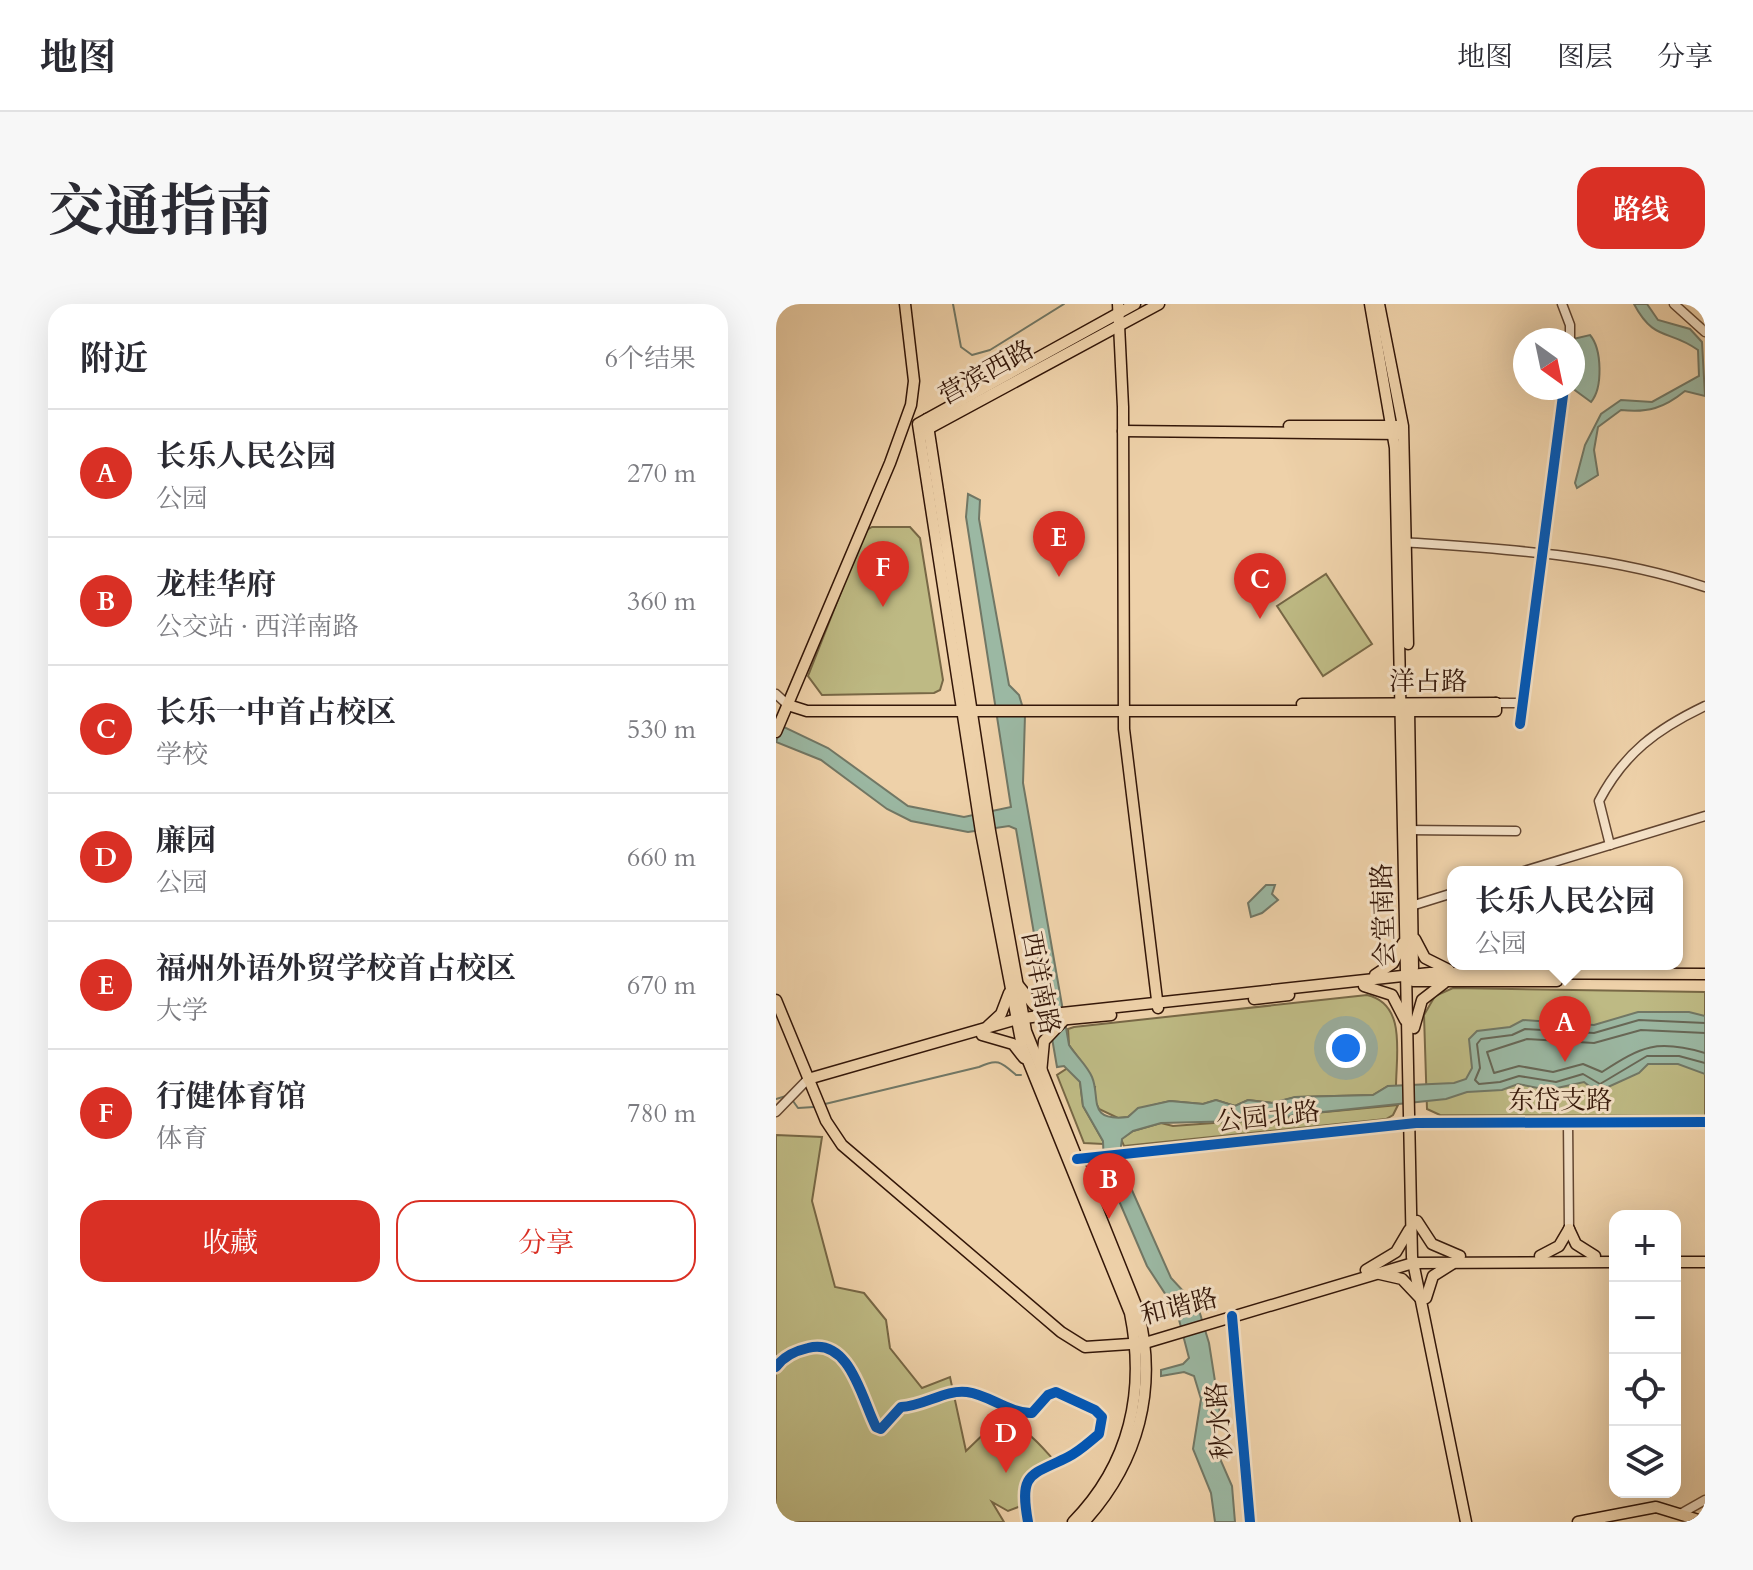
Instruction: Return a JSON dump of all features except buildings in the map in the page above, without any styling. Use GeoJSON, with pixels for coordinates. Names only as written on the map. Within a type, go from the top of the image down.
{"type":"FeatureCollection","features":[{"type":"Feature","properties":{"kind":"main road"},"geometry":{"type":"LineString","coordinates":[[776,732],[890,463],[911,405],[914,381],[905,304]]}},
{"type":"Feature","properties":{"kind":"main road","name":"营滨西路"},"geometry":{"type":"LineString","coordinates":[[923,427],[1125,311],[1159,304]]}},
{"type":"Feature","properties":{"kind":"main road","name":"会堂南路"},"geometry":{"type":"LineString","coordinates":[[1370,304],[1398,430]]}},
{"type":"Feature","properties":{"kind":"main road","name":"会堂南路"},"geometry":{"type":"LineString","coordinates":[[1379,304],[1398,430],[1416,1260],[1466,1522]]}},
{"type":"Feature","properties":{"kind":"main road"},"geometry":{"type":"LineString","coordinates":[[1125,311],[1126,709],[1161,1006]]}},
{"type":"Feature","properties":{"kind":"main road","name":"西洋南路"},"geometry":{"type":"LineString","coordinates":[[923,427],[983,813],[1029,1067],[1141,1340],[1136,1398],[1124,1446],[1101,1489],[1073,1522]]}},
{"type":"Feature","properties":{"kind":"main road"},"geometry":{"type":"LineString","coordinates":[[1126,429],[1398,430]]}},
{"type":"Feature","properties":{"kind":"main road","name":"洋占路"},"geometry":{"type":"LineString","coordinates":[[788,705],[1126,709],[1405,707],[1496,703]]}},
{"type":"Feature","properties":{"kind":"main road"},"geometry":{"type":"LineString","coordinates":[[1364,982],[1392,964],[1409,932]]}},
{"type":"Feature","properties":{"kind":"main road"},"geometry":{"type":"LineString","coordinates":[[1409,932],[1429,962],[1460,977]]}},
{"type":"Feature","properties":{"kind":"main road"},"geometry":{"type":"LineString","coordinates":[[809,1082],[1020,1021],[1410,978],[1705,974]]}},
{"type":"Feature","properties":{"kind":"main road"},"geometry":{"type":"LineString","coordinates":[[1411,1029],[1424,996],[1440,984],[1460,977],[1705,981]]}},
{"type":"Feature","properties":{"kind":"main road"},"geometry":{"type":"LineString","coordinates":[[1364,982],[1392,995],[1411,1029]]}},
{"type":"Feature","properties":{"kind":"main road"},"geometry":{"type":"LineString","coordinates":[[983,1032],[1001,1014],[1014,986],[1034,1005],[1063,1017]]}},
{"type":"Feature","properties":{"kind":"main road","name":"和谐路"},"geometry":{"type":"LineString","coordinates":[[776,1000],[826,1121],[842,1145],[1061,1332],[1085,1347],[1141,1340],[1416,1260],[1540,1256],[1609,1258]]}},
{"type":"Feature","properties":{"kind":"main road"},"geometry":{"type":"LineString","coordinates":[[1041,1075],[1044,1041],[1063,1017]]}},
{"type":"Feature","properties":{"kind":"main road","name":"西洋南路"},"geometry":{"type":"LineString","coordinates":[[1020,1021],[1138,1310],[1146,1392],[1135,1440],[1120,1477],[1084,1522]]}},
{"type":"Feature","properties":{"kind":"main road"},"geometry":{"type":"LineString","coordinates":[[983,1032],[1013,1044],[1029,1067]]}},
{"type":"Feature","properties":{"kind":"main road"},"geometry":{"type":"LineString","coordinates":[[1368,1272],[1396,1252],[1414,1221],[1432,1244],[1459,1259]]}},
{"type":"Feature","properties":{"kind":"main road"},"geometry":{"type":"LineString","coordinates":[[1540,1256],[1559,1246],[1569,1229]]}},
{"type":"Feature","properties":{"kind":"main road"},"geometry":{"type":"LineString","coordinates":[[1569,1229],[1576,1244],[1595,1256]]}},
{"type":"Feature","properties":{"kind":"main road"},"geometry":{"type":"LineString","coordinates":[[1368,1272],[1402,1279],[1423,1299],[1437,1272],[1459,1259]]}},
{"type":"Feature","properties":{"kind":"main road","name":"和谐路"},"geometry":{"type":"LineString","coordinates":[[1459,1259],[1609,1259]]}},
{"type":"Feature","properties":{"kind":"main road"},"geometry":{"type":"LineString","coordinates":[[1681,1259],[1705,1259]]}},
{"type":"Feature","properties":{"kind":"main road","name":"和谐路"},"geometry":{"type":"LineString","coordinates":[[1204,1321],[1232,1316],[1368,1272]]}},
{"type":"Feature","properties":{"kind":"main road","name":"会堂南路"},"geometry":{"type":"LineString","coordinates":[[1423,1299],[1472,1522]]}},
{"type":"Feature","properties":{"kind":"main road"},"geometry":{"type":"LineString","coordinates":[[1578,1522],[1656,1507],[1705,1522]]}},
{"type":"Feature","properties":{"kind":"main road"},"geometry":{"type":"LineString","coordinates":[[1604,1522],[1654,1513],[1691,1522]]}},
{"type":"Feature","properties":{"kind":"street"},"geometry":{"type":"LineString","coordinates":[[1562,304],[1570,328]]}},
{"type":"Feature","properties":{"kind":"street"},"geometry":{"type":"LineString","coordinates":[[1674,304],[1705,332]]}},
{"type":"Feature","properties":{"kind":"street"},"geometry":{"type":"LineString","coordinates":[[1520,724],[1562,400]]}},
{"type":"Feature","properties":{"kind":"street"},"geometry":{"type":"LineString","coordinates":[[1402,542],[1541,553],[1647,570],[1705,587]]}},
{"type":"Feature","properties":{"kind":"street"},"geometry":{"type":"LineString","coordinates":[[776,694],[788,705]]}},
{"type":"Feature","properties":{"kind":"street"},"geometry":{"type":"LineString","coordinates":[[1496,703],[1522,703]]}},
{"type":"Feature","properties":{"kind":"street"},"geometry":{"type":"LineString","coordinates":[[1610,845],[1599,801],[1611,778],[1626,757],[1656,731],[1705,706]]}},
{"type":"Feature","properties":{"kind":"street"},"geometry":{"type":"LineString","coordinates":[[1541,866],[1705,816]]}},
{"type":"Feature","properties":{"kind":"street"},"geometry":{"type":"LineString","coordinates":[[1406,830],[1516,831]]}},
{"type":"Feature","properties":{"kind":"street"},"geometry":{"type":"LineString","coordinates":[[1408,907],[1447,895]]}},
{"type":"Feature","properties":{"kind":"street"},"geometry":{"type":"LineString","coordinates":[[776,1112],[809,1082]]}},
{"type":"Feature","properties":{"kind":"street","name":"东岱支路"},"geometry":{"type":"LineString","coordinates":[[1413,1117],[1705,1122]]}},
{"type":"Feature","properties":{"kind":"street","name":"公园北路"},"geometry":{"type":"LineString","coordinates":[[1077,1159],[1413,1117]]}},
{"type":"Feature","properties":{"kind":"street"},"geometry":{"type":"LineString","coordinates":[[1568,1122],[1569,1229]]}},
{"type":"Feature","properties":{"kind":"street","name":"秋水路"},"geometry":{"type":"LineString","coordinates":[[1232,1316],[1250,1522]]}},
{"type":"Feature","properties":{"kind":"street"},"geometry":{"type":"LineString","coordinates":[[776,1367],[797,1350],[815,1346],[830,1350],[845,1360],[868,1412],[881,1429],[901,1407],[921,1406],[959,1391],[990,1398],[1022,1413],[1032,1413],[1048,1395],[1056,1392],[1095,1410],[1102,1417],[1099,1434],[1072,1455],[1038,1469],[1031,1477],[1026,1487],[1028,1522]]}},
{"type":"Feature","properties":{"kind":"street"},"geometry":{"type":"LineString","coordinates":[[1682,1513],[1705,1500]]}},
{"type":"Feature","properties":{"kind":"shaded area"},"geometry":{"type":"Polygon","coordinates":[[[872,527],[910,527],[920,538],[943,680],[940,690],[934,693],[822,695],[808,676],[865,531],[872,527]]]}},
{"type":"Feature","properties":{"kind":"shaded area"},"geometry":{"type":"Polygon","coordinates":[[[1326,574],[1372,644],[1323,676],[1277,606],[1326,574]]]}},
{"type":"Feature","properties":{"kind":"shaded area"},"geometry":{"type":"Polygon","coordinates":[[[1453,988],[1705,992],[1705,1116],[1440,1115],[1427,1109],[1424,1015],[1435,996],[1453,988]]]}},
{"type":"Feature","properties":{"kind":"shaded area"},"geometry":{"type":"Polygon","coordinates":[[[1367,995],[1380,1000],[1388,1009],[1394,1020],[1397,1046],[1396,1087],[1388,1086],[1373,1095],[1296,1097],[1273,1103],[1248,1100],[1235,1106],[1216,1100],[1203,1104],[1170,1101],[1118,1118],[1099,1109],[1093,1097],[1095,1087],[1080,1082],[1083,1106],[1103,1141],[1103,1144],[1084,1143],[1057,1075],[1080,1060],[1069,1045],[1068,1029],[1074,1027],[1367,995]]]}},
{"type":"Feature","properties":{"kind":"shaded area"},"geometry":{"type":"Polygon","coordinates":[[[1398,1105],[1393,1115],[1386,1119],[1124,1146],[1121,1139],[1133,1131],[1161,1123],[1173,1126],[1241,1121],[1260,1125],[1294,1115],[1398,1105]]]}},
{"type":"Feature","properties":{"kind":"shaded area"},"geometry":{"type":"Polygon","coordinates":[[[776,1135],[822,1137],[812,1201],[835,1287],[864,1293],[886,1320],[890,1348],[922,1388],[950,1377],[966,1451],[996,1422],[1021,1429],[1052,1458],[1029,1477],[1021,1506],[1008,1511],[992,1502],[1004,1522],[776,1522],[776,1135]]]}},
{"type":"Feature","properties":{"kind":"water"},"geometry":{"type":"Polygon","coordinates":[[[1634,304],[1647,304],[1658,320],[1690,329],[1702,342],[1705,396],[1685,391],[1655,408],[1621,410],[1598,427],[1594,450],[1598,475],[1577,488],[1575,483],[1585,445],[1601,414],[1621,400],[1652,402],[1699,376],[1698,350],[1655,330],[1634,304]]]}},
{"type":"Feature","properties":{"kind":"water"},"geometry":{"type":"Polygon","coordinates":[[[1590,335],[1594,341],[1600,368],[1598,388],[1591,402],[1585,398],[1585,336],[1590,335]]]}},
{"type":"Feature","properties":{"kind":"water"},"geometry":{"type":"Polygon","coordinates":[[[968,494],[980,500],[979,519],[1009,685],[1019,695],[1025,715],[1023,783],[1069,1045],[1092,1077],[1098,1107],[1106,1116],[1128,1117],[1138,1108],[1170,1101],[1203,1104],[1216,1100],[1235,1106],[1248,1100],[1272,1103],[1295,1097],[1373,1095],[1388,1086],[1454,1083],[1466,1079],[1472,1068],[1469,1039],[1477,1031],[1510,1027],[1523,1020],[1594,1025],[1638,1012],[1689,1012],[1705,1016],[1705,1074],[1678,1064],[1648,1064],[1639,1073],[1597,1092],[1584,1082],[1548,1090],[1518,1084],[1502,1090],[1467,1092],[1446,1099],[1294,1115],[1260,1125],[1241,1121],[1161,1123],[1133,1131],[1122,1139],[1119,1161],[1171,1278],[1198,1307],[1209,1343],[1220,1413],[1214,1445],[1232,1486],[1235,1522],[1215,1522],[1211,1493],[1193,1449],[1201,1399],[1194,1376],[1184,1372],[1161,1376],[1161,1370],[1183,1364],[1189,1358],[1177,1312],[1147,1266],[1104,1166],[1103,1141],[1083,1106],[1080,1082],[1064,1066],[1057,1067],[1016,829],[1009,826],[968,832],[911,821],[887,809],[821,760],[776,742],[782,726],[828,748],[908,806],[964,817],[1011,807],[966,517],[968,494]]]}},
{"type":"Feature","properties":{"kind":"water"},"geometry":{"type":"Polygon","coordinates":[[[1266,885],[1275,885],[1272,894],[1278,900],[1262,913],[1251,917],[1248,903],[1266,885]]]}},
{"type":"Feature","properties":{"kind":"waterway"},"geometry":{"type":"LineString","coordinates":[[953,304],[961,347],[972,355],[990,350],[1064,304]]}},
{"type":"Feature","properties":{"kind":"waterway"},"geometry":{"type":"LineString","coordinates":[[825,1104],[991,1063],[999,1063],[1021,1075]]}},
{"type":"Feature","properties":{"kind":"waterway"},"geometry":{"type":"LineString","coordinates":[[776,1099],[786,1096]]}},
{"type":"Feature","properties":{"kind":"waterway"},"geometry":{"type":"LineString","coordinates":[[793,1101],[798,1108],[814,1107]]}},
{"type":"Feature","properties":{"kind":"cycle path"},"geometry":{"type":"LineString","coordinates":[[1520,724],[1562,400]]}},
{"type":"Feature","properties":{"kind":"cycle path"},"geometry":{"type":"LineString","coordinates":[[1077,1159],[1416,1123],[1705,1122]]}},
{"type":"Feature","properties":{"kind":"cycle path"},"geometry":{"type":"LineString","coordinates":[[1232,1316],[1250,1522]]}},
{"type":"Feature","properties":{"kind":"cycle path"},"geometry":{"type":"LineString","coordinates":[[776,1367],[790,1355],[808,1348],[822,1347],[834,1352],[852,1373],[876,1427],[881,1429],[901,1407],[959,1392],[975,1394],[1024,1413],[1032,1413],[1048,1395],[1056,1392],[1095,1410],[1102,1417],[1099,1434],[1076,1452],[1030,1478],[1025,1493],[1028,1522]]}},
{"type":"Feature","properties":{"kind":"place","name":"福州外语外贸学校首占校区"},"geometry":{"type":"Point","coordinates":[1059,577]}},
{"type":"Feature","properties":{"kind":"place","name":"行健体育馆"},"geometry":{"type":"Point","coordinates":[883,607]}},
{"type":"Feature","properties":{"kind":"place","name":"长乐一中首占校区"},"geometry":{"type":"Point","coordinates":[1260,619]}},
{"type":"Feature","properties":{"kind":"place","name":"长乐人民公园"},"geometry":{"type":"Point","coordinates":[1565,1062]}},
{"type":"Feature","properties":{"kind":"place","name":"龙桂华府"},"geometry":{"type":"Point","coordinates":[1109,1219]}},
{"type":"Feature","properties":{"kind":"place","name":"廉园"},"geometry":{"type":"Point","coordinates":[1006,1473]}}]}
